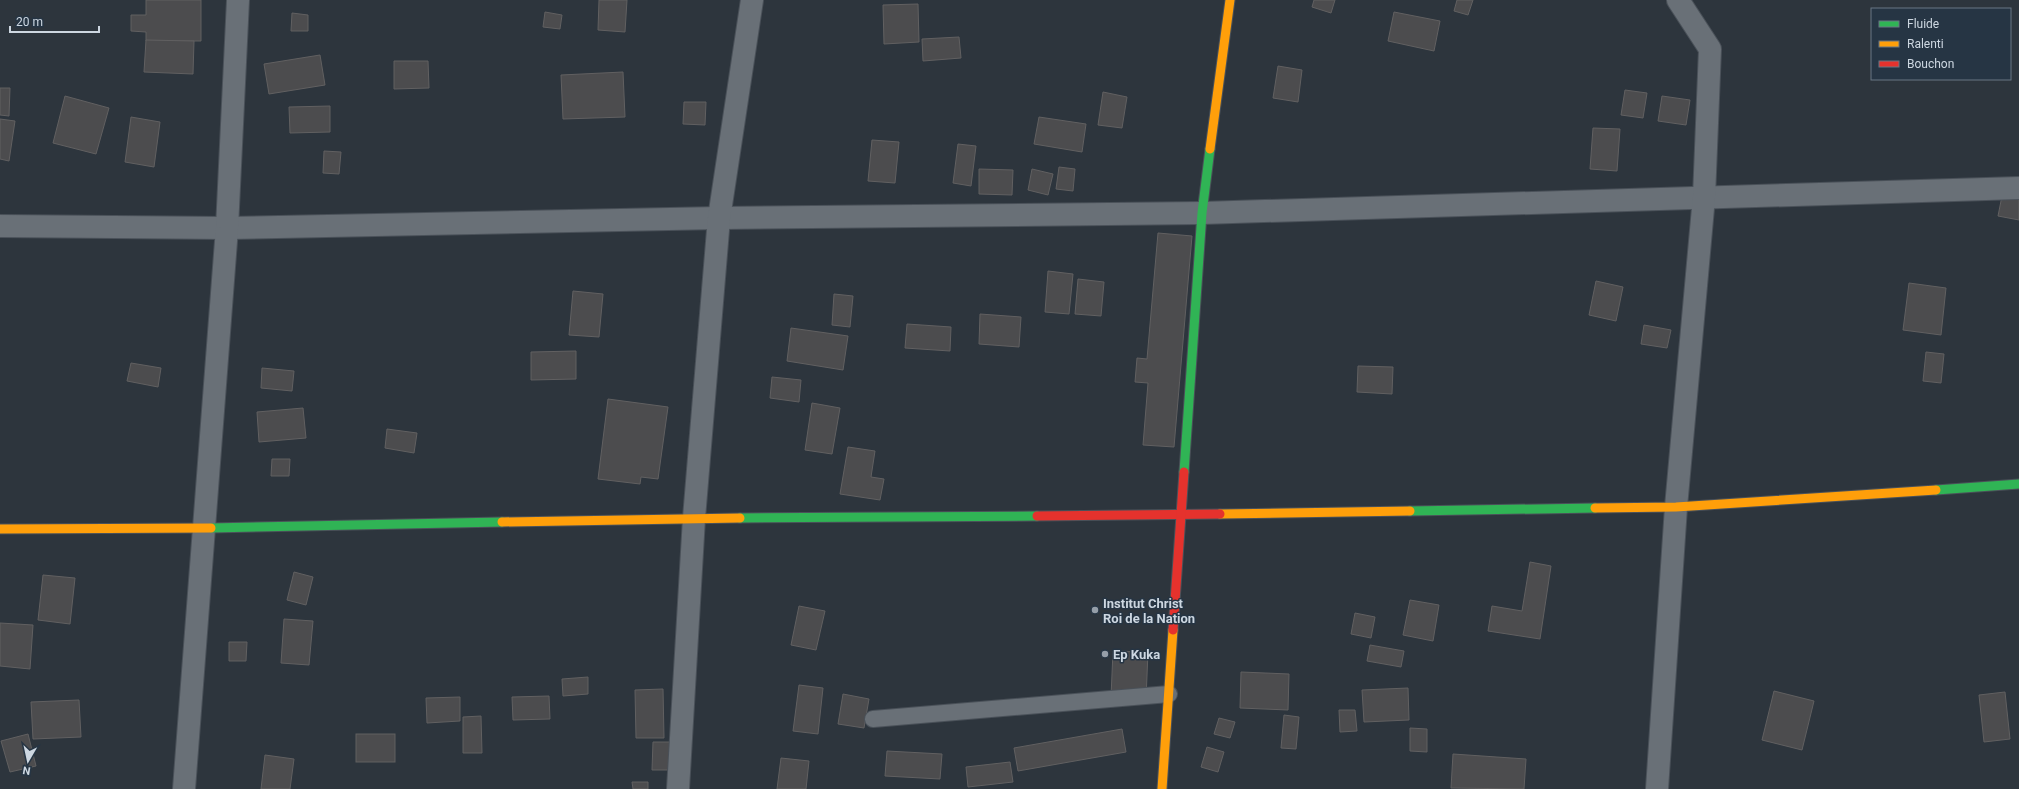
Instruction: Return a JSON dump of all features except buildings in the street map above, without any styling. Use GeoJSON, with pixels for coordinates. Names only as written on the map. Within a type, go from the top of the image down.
{"type":"FeatureCollection","features":[{"type":"Feature","properties":{"kind":"street"},"geometry":{"type":"LineString","coordinates":[[184,789],[227,228],[238,0]]}},
{"type":"Feature","properties":{"kind":"street"},"geometry":{"type":"LineString","coordinates":[[678,789],[694,518],[719,218],[752,0]]}},
{"type":"Feature","properties":{"kind":"street"},"geometry":{"type":"LineString","coordinates":[[1162,789],[1202,213],[1230,0]]}},
{"type":"Feature","properties":{"kind":"street"},"geometry":{"type":"LineString","coordinates":[[1657,789],[1676,507],[1704,197],[1710,49],[1678,0]]}},
{"type":"Feature","properties":{"kind":"street"},"geometry":{"type":"LineString","coordinates":[[0,226],[227,228],[719,218],[1202,213],[2019,188]]}},
{"type":"Feature","properties":{"kind":"street"},"geometry":{"type":"LineString","coordinates":[[0,529],[205,528],[694,518],[1182,515],[1676,507],[2019,484]]}},
{"type":"Feature","properties":{"kind":"lane"},"geometry":{"type":"LineString","coordinates":[[873,719],[1169,694]]}},
{"type":"Feature","properties":{"kind":"traffic: fast"},"geometry":{"type":"LineString","coordinates":[[1184,472],[1202,213],[1210,149]]}},
{"type":"Feature","properties":{"kind":"traffic: fast"},"geometry":{"type":"LineString","coordinates":[[1936,490],[2019,484]]}},
{"type":"Feature","properties":{"kind":"traffic: fast"},"geometry":{"type":"LineString","coordinates":[[1410,511],[1595,508]]}},
{"type":"Feature","properties":{"kind":"traffic: fast"},"geometry":{"type":"LineString","coordinates":[[740,518],[1037,516]]}},
{"type":"Feature","properties":{"kind":"traffic: fast"},"geometry":{"type":"LineString","coordinates":[[211,528],[502,522]]}},
{"type":"Feature","properties":{"kind":"traffic: slow"},"geometry":{"type":"LineString","coordinates":[[1210,149],[1230,0]]}},
{"type":"Feature","properties":{"kind":"traffic: slow"},"geometry":{"type":"LineString","coordinates":[[1595,508],[1676,507],[1936,490]]}},
{"type":"Feature","properties":{"kind":"traffic: slow"},"geometry":{"type":"LineString","coordinates":[[1220,514],[1410,511]]}},
{"type":"Feature","properties":{"kind":"traffic: slow"},"geometry":{"type":"LineString","coordinates":[[502,522],[740,518]]}},
{"type":"Feature","properties":{"kind":"traffic: slow"},"geometry":{"type":"LineString","coordinates":[[0,529],[211,528]]}},
{"type":"Feature","properties":{"kind":"traffic: slow"},"geometry":{"type":"LineString","coordinates":[[1162,789],[1173,630]]}},
{"type":"Feature","properties":{"kind":"traffic: jam"},"geometry":{"type":"LineString","coordinates":[[1173,630],[1184,472]]}},
{"type":"Feature","properties":{"kind":"traffic: jam"},"geometry":{"type":"LineString","coordinates":[[1037,516],[1220,514]]}},
{"type":"Feature","properties":{"kind":"place","name":"Institut Christ Roi de la Nation"},"geometry":{"type":"Point","coordinates":[1095,610]}},
{"type":"Feature","properties":{"kind":"place","name":"Ep Kuka"},"geometry":{"type":"Point","coordinates":[1105,654]}}]}
